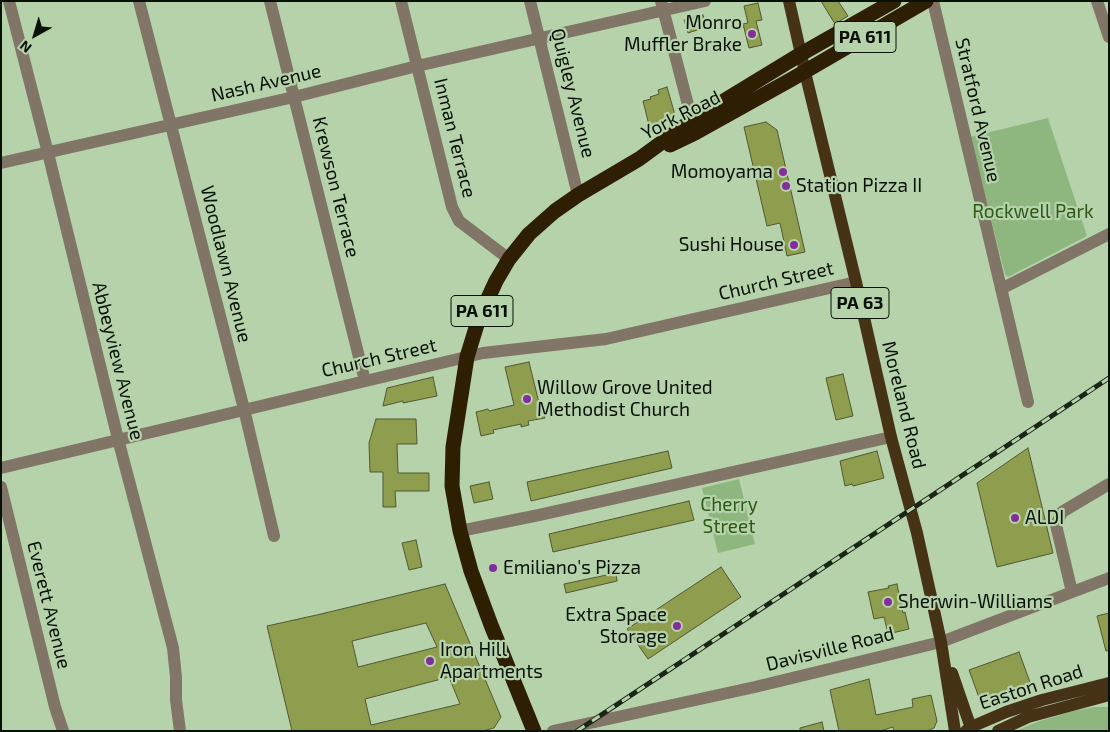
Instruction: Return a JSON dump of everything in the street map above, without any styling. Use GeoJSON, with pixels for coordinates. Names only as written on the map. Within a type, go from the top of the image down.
{"type":"FeatureCollection","features":[{"type":"Feature","properties":{"kind":"highway","name":"PA 611"},"geometry":{"type":"LineString","coordinates":[[800,54],[894,1]]}},
{"type":"Feature","properties":{"kind":"highway","name":"PA 611"},"geometry":{"type":"LineString","coordinates":[[804,72],[926,1]]}},
{"type":"Feature","properties":{"kind":"highway","name":"York Road"},"geometry":{"type":"LineString","coordinates":[[578,195],[693,127],[800,54]]}},
{"type":"Feature","properties":{"kind":"highway","name":"York Road"},"geometry":{"type":"LineString","coordinates":[[693,127],[804,72]]}},
{"type":"Feature","properties":{"kind":"highway","name":"PA 611"},"geometry":{"type":"LineString","coordinates":[[534,731],[491,625],[468,559],[460,531],[452,486],[452,455],[467,357],[479,318],[496,281],[509,259],[529,234],[555,211],[578,195]]}},
{"type":"Feature","properties":{"kind":"main road","name":"Moreland Road"},"geometry":{"type":"LineString","coordinates":[[789,1],[804,72],[917,533],[941,642]]}},
{"type":"Feature","properties":{"kind":"main road","name":"PA 63"},"geometry":{"type":"LineString","coordinates":[[941,642],[970,730]]}},
{"type":"Feature","properties":{"kind":"main road","name":"PA 63"},"geometry":{"type":"LineString","coordinates":[[941,642],[955,731]]}},
{"type":"Feature","properties":{"kind":"main road","name":"Easton Road"},"geometry":{"type":"LineString","coordinates":[[970,730],[1006,712],[1042,700],[1109,683]]}},
{"type":"Feature","properties":{"kind":"main road","name":"Easton Road"},"geometry":{"type":"LineString","coordinates":[[998,731],[1028,717],[1109,695]]}},
{"type":"Feature","properties":{"kind":"street","name":"Abbeyview Avenue"},"geometry":{"type":"LineString","coordinates":[[9,1],[118,439],[173,648],[180,731]]}},
{"type":"Feature","properties":{"kind":"street","name":"Woodlawn Avenue"},"geometry":{"type":"LineString","coordinates":[[139,1],[244,409],[274,536]]}},
{"type":"Feature","properties":{"kind":"street","name":"Krewson Terrace"},"geometry":{"type":"LineString","coordinates":[[270,1],[366,381]]}},
{"type":"Feature","properties":{"kind":"street","name":"Inman Terrace"},"geometry":{"type":"LineString","coordinates":[[401,1],[452,207],[459,221],[509,259]]}},
{"type":"Feature","properties":{"kind":"street","name":"Quigley Avenue"},"geometry":{"type":"LineString","coordinates":[[530,1],[578,195]]}},
{"type":"Feature","properties":{"kind":"street","name":"Nash Avenue"},"geometry":{"type":"LineString","coordinates":[[1,163],[540,39],[662,6],[704,1]]}},
{"type":"Feature","properties":{"kind":"street","name":"Stratford Avenue"},"geometry":{"type":"LineString","coordinates":[[933,1],[1028,402]]}},
{"type":"Feature","properties":{"kind":"street"},"geometry":{"type":"LineString","coordinates":[[1097,1],[1109,37]]}},
{"type":"Feature","properties":{"kind":"street"},"geometry":{"type":"LineString","coordinates":[[662,6],[693,127]]}},
{"type":"Feature","properties":{"kind":"street"},"geometry":{"type":"LineString","coordinates":[[1002,289],[1109,234]]}},
{"type":"Feature","properties":{"kind":"street","name":"Church Street"},"geometry":{"type":"LineString","coordinates":[[1,468],[483,353],[606,339],[856,282]]}},
{"type":"Feature","properties":{"kind":"street"},"geometry":{"type":"LineString","coordinates":[[460,531],[892,437]]}},
{"type":"Feature","properties":{"kind":"street"},"geometry":{"type":"LineString","coordinates":[[1072,592],[1056,525],[1062,512],[1109,484]]}},
{"type":"Feature","properties":{"kind":"street","name":"Everett Avenue"},"geometry":{"type":"LineString","coordinates":[[1,487],[55,708],[64,731]]}},
{"type":"Feature","properties":{"kind":"street","name":"Davisville Road"},"geometry":{"type":"LineString","coordinates":[[553,731],[755,687],[941,642],[1109,578]]}},
{"type":"Feature","properties":{"kind":"green space","name":"Rockwell Park"},"geometry":{"type":"Polygon","coordinates":[[[1048,118],[1087,236],[1008,277],[1005,274],[970,137],[1048,118]]]}},
{"type":"Feature","properties":{"kind":"green space","name":"Cherry Street"},"geometry":{"type":"Polygon","coordinates":[[[739,479],[755,544],[718,553],[702,488],[739,479]]]}},
{"type":"Feature","properties":{"kind":"green space"},"geometry":{"type":"Polygon","coordinates":[[[1095,707],[1109,707],[1109,731],[1015,731],[1073,711],[1095,707]]]}},
{"type":"Feature","properties":{"kind":"building"},"geometry":{"type":"Polygon","coordinates":[[[821,1],[838,1],[848,16],[835,24],[821,1]]]}},
{"type":"Feature","properties":{"kind":"building","name":"Monro Muffler Brake"},"geometry":{"type":"Polygon","coordinates":[[[758,3],[762,20],[756,21],[762,45],[749,48],[743,24],[748,23],[744,6],[758,3]]]}},
{"type":"Feature","properties":{"kind":"building"},"geometry":{"type":"Polygon","coordinates":[[[703,15],[706,27],[688,33],[684,20],[703,15]]]}},
{"type":"Feature","properties":{"kind":"building"},"geometry":{"type":"Polygon","coordinates":[[[667,87],[675,115],[650,129],[643,101],[651,99],[650,97],[659,94],[658,90],[667,87]]]}},
{"type":"Feature","properties":{"kind":"building"},"geometry":{"type":"Polygon","coordinates":[[[766,122],[777,130],[805,252],[787,256],[780,223],[767,226],[744,127],[766,122]]]}},
{"type":"Feature","properties":{"kind":"building","name":"Willow Grove United Methodist Church"},"geometry":{"type":"Polygon","coordinates":[[[529,362],[540,407],[542,407],[545,418],[528,421],[529,425],[521,427],[521,424],[493,430],[494,433],[481,436],[476,412],[514,405],[505,367],[529,362]]]}},
{"type":"Feature","properties":{"kind":"building"},"geometry":{"type":"Polygon","coordinates":[[[843,374],[853,416],[836,420],[826,378],[843,374]]]}},
{"type":"Feature","properties":{"kind":"building"},"geometry":{"type":"Polygon","coordinates":[[[433,377],[437,396],[383,406],[387,388],[433,377]]]}},
{"type":"Feature","properties":{"kind":"building"},"geometry":{"type":"Polygon","coordinates":[[[376,419],[416,419],[417,444],[397,444],[398,473],[429,473],[429,491],[395,491],[396,507],[383,507],[383,472],[370,472],[369,443],[376,419]]]}},
{"type":"Feature","properties":{"kind":"building","name":"ALDI"},"geometry":{"type":"Polygon","coordinates":[[[1028,448],[1053,553],[997,567],[977,483],[1028,448]]]}},
{"type":"Feature","properties":{"kind":"building"},"geometry":{"type":"Polygon","coordinates":[[[668,451],[672,468],[531,501],[527,482],[668,451]]]}},
{"type":"Feature","properties":{"kind":"building"},"geometry":{"type":"Polygon","coordinates":[[[877,451],[884,478],[853,486],[852,484],[845,486],[840,461],[877,451]]]}},
{"type":"Feature","properties":{"kind":"building"},"geometry":{"type":"Polygon","coordinates":[[[489,482],[493,499],[474,503],[470,486],[489,482]]]}},
{"type":"Feature","properties":{"kind":"building"},"geometry":{"type":"Polygon","coordinates":[[[689,501],[694,520],[553,552],[549,534],[689,501]]]}},
{"type":"Feature","properties":{"kind":"building"},"geometry":{"type":"Polygon","coordinates":[[[416,540],[422,567],[409,570],[402,543],[416,540]]]}},
{"type":"Feature","properties":{"kind":"building"},"geometry":{"type":"Polygon","coordinates":[[[721,567],[741,597],[648,659],[627,629],[721,567]]]}},
{"type":"Feature","properties":{"kind":"building"},"geometry":{"type":"Polygon","coordinates":[[[616,573],[617,581],[566,593],[564,584],[616,573]]]}},
{"type":"Feature","properties":{"kind":"building","name":"Iron Hill Apartments"},"geometry":{"type":"Polygon","coordinates":[[[445,584],[501,717],[494,728],[482,731],[292,731],[267,626],[445,584]],[[426,623],[352,641],[358,667],[437,647],[426,623]],[[449,677],[365,699],[371,725],[460,704],[449,677]]]}},
{"type":"Feature","properties":{"kind":"building"},"geometry":{"type":"Polygon","coordinates":[[[897,584],[903,613],[905,612],[909,629],[888,634],[884,617],[874,619],[868,592],[889,588],[888,586],[897,584]]]}},
{"type":"Feature","properties":{"kind":"building"},"geometry":{"type":"Polygon","coordinates":[[[1109,613],[1109,651],[1106,651],[1097,616],[1109,613]]]}},
{"type":"Feature","properties":{"kind":"building"},"geometry":{"type":"Polygon","coordinates":[[[1019,652],[1031,685],[981,703],[969,670],[1019,652]]]}},
{"type":"Feature","properties":{"kind":"building"},"geometry":{"type":"Polygon","coordinates":[[[869,679],[876,715],[913,707],[912,699],[931,695],[937,721],[934,728],[927,731],[894,731],[893,727],[880,731],[839,731],[830,690],[869,679]]]}},
{"type":"Feature","properties":{"kind":"building"},"geometry":{"type":"Polygon","coordinates":[[[822,722],[824,731],[800,731],[800,728],[822,722]]]}},
{"type":"Feature","properties":{"kind":"railway"},"geometry":{"type":"LineString","coordinates":[[577,731],[1109,378]]}},
{"type":"Feature","properties":{"kind":"place","name":"Monro Muffler Brake"},"geometry":{"type":"Point","coordinates":[752,34]}},
{"type":"Feature","properties":{"kind":"place","name":"Momoyama"},"geometry":{"type":"Point","coordinates":[783,172]}},
{"type":"Feature","properties":{"kind":"place","name":"Station Pizza II"},"geometry":{"type":"Point","coordinates":[786,186]}},
{"type":"Feature","properties":{"kind":"place","name":"Sushi House"},"geometry":{"type":"Point","coordinates":[794,245]}},
{"type":"Feature","properties":{"kind":"place","name":"Willow Grove United Methodist Church"},"geometry":{"type":"Point","coordinates":[527,399]}},
{"type":"Feature","properties":{"kind":"place","name":"ALDI"},"geometry":{"type":"Point","coordinates":[1015,518]}},
{"type":"Feature","properties":{"kind":"place","name":"Emiliano's Pizza"},"geometry":{"type":"Point","coordinates":[493,568]}},
{"type":"Feature","properties":{"kind":"place","name":"Sherwin-Williams"},"geometry":{"type":"Point","coordinates":[888,602]}},
{"type":"Feature","properties":{"kind":"place","name":"Extra Space Storage"},"geometry":{"type":"Point","coordinates":[677,626]}},
{"type":"Feature","properties":{"kind":"place","name":"Iron Hill Apartments"},"geometry":{"type":"Point","coordinates":[430,661]}}]}
